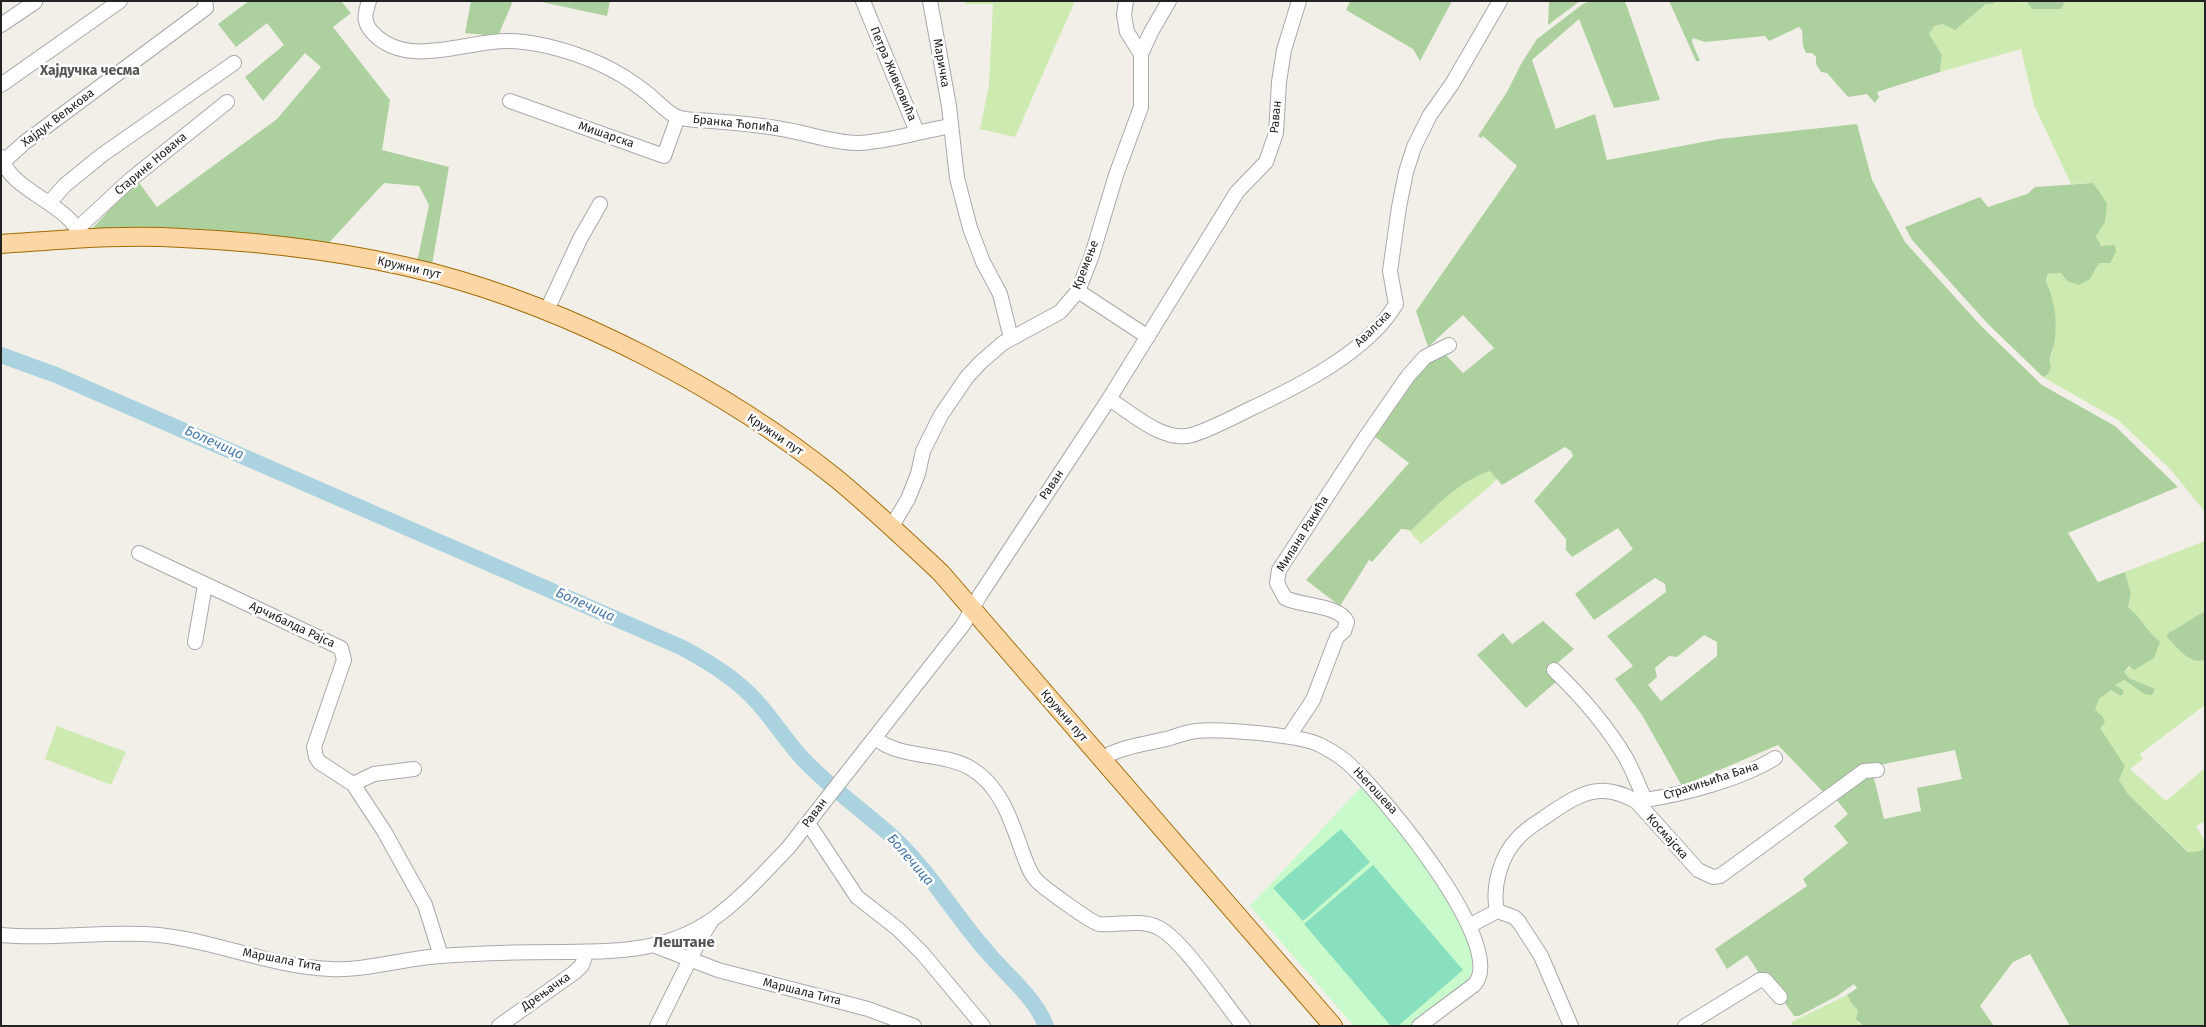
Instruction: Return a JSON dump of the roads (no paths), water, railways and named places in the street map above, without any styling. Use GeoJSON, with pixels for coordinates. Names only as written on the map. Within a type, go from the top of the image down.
{"type":"FeatureCollection","features":[{"type":"Feature","properties":{"kind":"main road","name":"Кружни пут"},"geometry":{"type":"LineString","coordinates":[[1,244],[79,234],[183,238],[264,244],[342,254],[458,280],[546,312],[626,347],[716,396],[814,462],[892,526],[941,573],[1333,1026]]}},
{"type":"Feature","properties":{"kind":"street"},"geometry":{"type":"LineString","coordinates":[[1,85],[120,1]]}},
{"type":"Feature","properties":{"kind":"street","name":"Хајдук Вељкова"},"geometry":{"type":"LineString","coordinates":[[2,160],[206,8],[205,1]]}},
{"type":"Feature","properties":{"kind":"street","name":"Бранка Ћопића"},"geometry":{"type":"LineString","coordinates":[[369,1],[364,15],[366,25],[380,39],[392,45],[407,50],[431,51],[468,44],[506,41],[528,42],[549,46],[578,55],[620,74],[678,117],[763,125],[846,142],[870,141],[917,132]]}},
{"type":"Feature","properties":{"kind":"street","name":"Петра Живковића"},"geometry":{"type":"LineString","coordinates":[[863,1],[917,132],[951,126]]}},
{"type":"Feature","properties":{"kind":"street","name":"Маричка"},"geometry":{"type":"LineString","coordinates":[[930,1],[951,126]]}},
{"type":"Feature","properties":{"kind":"street"},"geometry":{"type":"LineString","coordinates":[[1126,1],[1124,15],[1127,32],[1141,54]]}},
{"type":"Feature","properties":{"kind":"street"},"geometry":{"type":"LineString","coordinates":[[1141,54],[1169,1]]}},
{"type":"Feature","properties":{"kind":"street","name":"Раван"},"geometry":{"type":"LineString","coordinates":[[653,945],[675,938],[712,919],[756,881],[788,848],[957,634],[980,595],[1109,399],[1237,192],[1266,162],[1276,133],[1279,82],[1284,50],[1299,1]]}},
{"type":"Feature","properties":{"kind":"street","name":"Авалска"},"geometry":{"type":"LineString","coordinates":[[1109,399],[1164,432],[1179,437],[1192,436],[1290,390],[1345,355],[1381,324],[1396,304],[1390,271],[1406,172],[1414,147],[1430,115],[1452,84],[1500,1]]}},
{"type":"Feature","properties":{"kind":"street"},"geometry":{"type":"LineString","coordinates":[[1,25],[35,2]]}},
{"type":"Feature","properties":{"kind":"street","name":"Кремење"},"geometry":{"type":"LineString","coordinates":[[892,526],[908,499],[918,474],[923,451],[945,408],[974,369],[1010,338],[1052,318],[1067,306],[1078,291],[1092,255],[1116,175],[1141,107],[1141,54]]}},
{"type":"Feature","properties":{"kind":"street"},"geometry":{"type":"LineString","coordinates":[[49,203],[65,185],[102,155],[234,63]]}},
{"type":"Feature","properties":{"kind":"street","name":"Мишарска"},"geometry":{"type":"LineString","coordinates":[[510,101],[664,156],[678,117]]}},
{"type":"Feature","properties":{"kind":"street","name":"Старине Новака"},"geometry":{"type":"LineString","coordinates":[[79,234],[130,180],[227,102]]}},
{"type":"Feature","properties":{"kind":"street"},"geometry":{"type":"LineString","coordinates":[[951,126],[956,178],[982,262],[1000,294],[1010,338]]}},
{"type":"Feature","properties":{"kind":"street"},"geometry":{"type":"LineString","coordinates":[[2,160],[16,179],[49,203],[79,234]]}},
{"type":"Feature","properties":{"kind":"street"},"geometry":{"type":"LineString","coordinates":[[546,312],[580,239],[600,204]]}},
{"type":"Feature","properties":{"kind":"street"},"geometry":{"type":"LineString","coordinates":[[1078,291],[1148,337]]}},
{"type":"Feature","properties":{"kind":"street","name":"Милана Ракића"},"geometry":{"type":"LineString","coordinates":[[1289,736],[1313,700],[1337,637],[1344,631],[1347,622],[1342,614],[1338,612],[1285,598],[1277,584],[1279,570],[1364,438],[1408,376],[1425,357],[1449,345]]}},
{"type":"Feature","properties":{"kind":"street","name":"Арчибалда Рајса"},"geometry":{"type":"LineString","coordinates":[[139,553],[341,648],[344,660],[314,751],[316,757],[325,766],[353,784],[384,831],[425,905],[441,956]]}},
{"type":"Feature","properties":{"kind":"street"},"geometry":{"type":"LineString","coordinates":[[194,642],[205,585]]}},
{"type":"Feature","properties":{"kind":"street"},"geometry":{"type":"LineString","coordinates":[[1554,670],[1571,686],[1626,758],[1640,801]]}},
{"type":"Feature","properties":{"kind":"street","name":"Његошева"},"geometry":{"type":"LineString","coordinates":[[1102,759],[1115,752],[1196,731],[1289,736],[1318,744],[1352,766],[1412,834],[1475,938],[1481,970],[1480,976],[1474,985],[1419,1026]]}},
{"type":"Feature","properties":{"kind":"street"},"geometry":{"type":"LineString","coordinates":[[875,738],[886,747],[936,758],[971,769],[986,781],[1003,802],[1028,865],[1036,880],[1095,923],[1143,923],[1163,930],[1182,948],[1243,1026]]}},
{"type":"Feature","properties":{"kind":"street","name":"Страхињића Бана"},"geometry":{"type":"LineString","coordinates":[[1640,801],[1670,796],[1708,785],[1754,769],[1775,758]]}},
{"type":"Feature","properties":{"kind":"street"},"geometry":{"type":"LineString","coordinates":[[353,784],[374,774],[414,769]]}},
{"type":"Feature","properties":{"kind":"street","name":"Космајска"},"geometry":{"type":"LineString","coordinates":[[1498,911],[1496,904],[1498,876],[1511,847],[1525,831],[1563,805],[1590,793],[1609,791],[1640,801],[1698,870],[1713,877],[1720,876],[1864,771],[1877,770]]}},
{"type":"Feature","properties":{"kind":"street"},"geometry":{"type":"LineString","coordinates":[[808,823],[857,897],[898,929],[923,954],[983,1026]]}},
{"type":"Feature","properties":{"kind":"street"},"geometry":{"type":"LineString","coordinates":[[1469,926],[1498,911],[1514,917],[1541,956],[1571,1026]]}},
{"type":"Feature","properties":{"kind":"street","name":"Раван"},"geometry":{"type":"LineString","coordinates":[[657,1026],[705,929],[712,919]]}},
{"type":"Feature","properties":{"kind":"street","name":"Маршала Тита"},"geometry":{"type":"LineString","coordinates":[[1,935],[28,937],[157,935],[198,941],[291,964],[331,969],[441,956],[586,953],[628,950],[653,945],[690,960],[751,979],[886,1014],[914,1026]]}},
{"type":"Feature","properties":{"kind":"street","name":"Дрењачка"},"geometry":{"type":"LineString","coordinates":[[499,1026],[575,972],[582,965],[586,953]]}},
{"type":"Feature","properties":{"kind":"street"},"geometry":{"type":"LineString","coordinates":[[1684,1026],[1760,980],[1765,980],[1780,997]]}},
{"type":"Feature","properties":{"kind":"waterway","name":"Болечица"},"geometry":{"type":"LineString","coordinates":[[1,355],[56,375],[683,648],[713,666],[750,694],[814,770],[886,831],[910,854],[976,939],[1028,996],[1046,1026]]}},
{"type":"Feature","properties":{"kind":"district","name":"Хајдучка чесма"},"geometry":{"type":"Point","coordinates":[90,71]}},
{"type":"Feature","properties":{"kind":"district","name":"Лештане"},"geometry":{"type":"Point","coordinates":[684,943]}}]}
